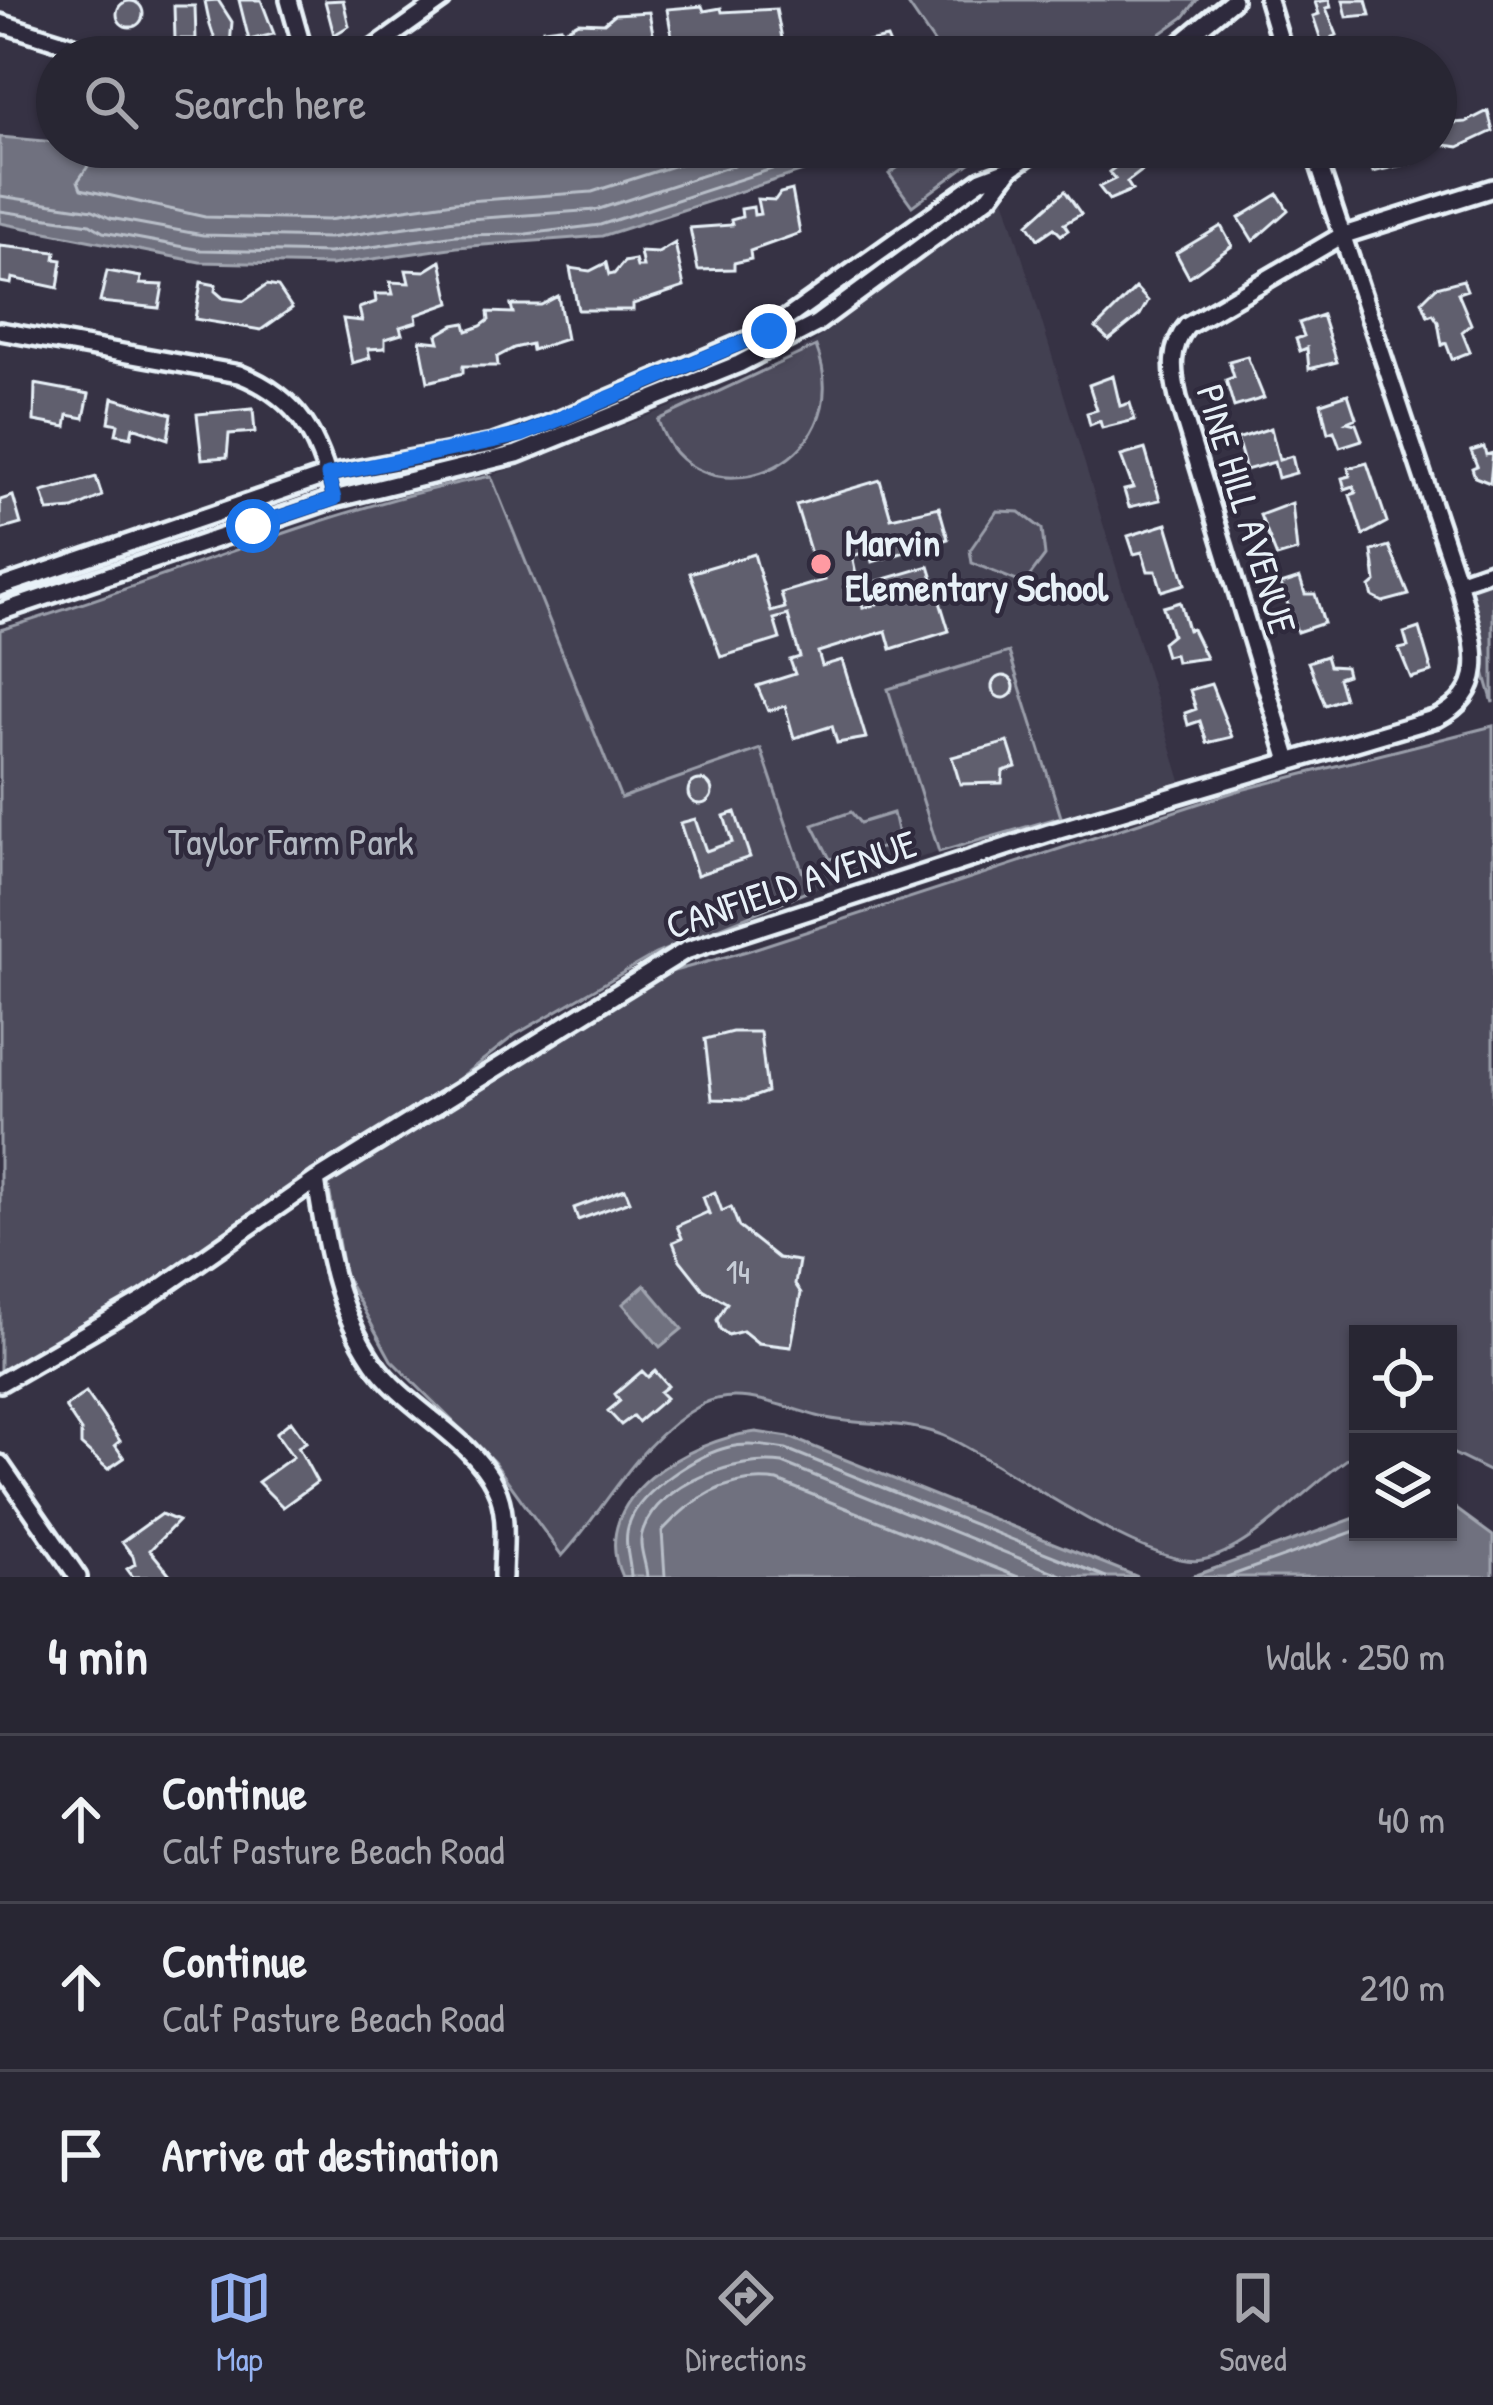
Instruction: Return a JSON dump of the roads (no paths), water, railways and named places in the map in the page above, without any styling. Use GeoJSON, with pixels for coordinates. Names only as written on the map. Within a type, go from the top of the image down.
{"type":"FeatureCollection","features":[{"type":"Feature","properties":{"kind":"street"},"geometry":{"type":"LineString","coordinates":[[289,0],[298,36]]}},
{"type":"Feature","properties":{"kind":"street"},"geometry":{"type":"LineString","coordinates":[[391,36],[442,0]]}},
{"type":"Feature","properties":{"kind":"street"},"geometry":{"type":"LineString","coordinates":[[1207,22],[1216,0]]}},
{"type":"Feature","properties":{"kind":"street"},"geometry":{"type":"LineString","coordinates":[[1190,36],[1233,0]]}},
{"type":"Feature","properties":{"kind":"street"},"geometry":{"type":"LineString","coordinates":[[1268,0],[1279,36]]}},
{"type":"Feature","properties":{"kind":"street"},"geometry":{"type":"LineString","coordinates":[[0,23],[41,36]]}},
{"type":"Feature","properties":{"kind":"street"},"geometry":{"type":"LineString","coordinates":[[0,612],[334,499],[517,454],[739,364],[990,196],[1013,168]]}},
{"type":"Feature","properties":{"kind":"street"},"geometry":{"type":"LineString","coordinates":[[1320,168],[1458,582],[1493,570]]}},
{"type":"Feature","properties":{"kind":"street","name":"PINE HILL AVENUE"},"geometry":{"type":"LineString","coordinates":[[1289,760],[1178,398],[1173,355],[1186,326],[1341,236],[1493,188]]}},
{"type":"Feature","properties":{"kind":"street"},"geometry":{"type":"LineString","coordinates":[[0,587],[328,475],[521,435],[811,316]]}},
{"type":"Feature","properties":{"kind":"street"},"geometry":{"type":"LineString","coordinates":[[0,331],[239,374],[270,386],[310,425],[334,499]]}},
{"type":"Feature","properties":{"kind":"street"},"geometry":{"type":"LineString","coordinates":[[134,543],[141,567]]}},
{"type":"Feature","properties":{"kind":"street","name":"CANFIELD AVENUE"},"geometry":{"type":"LineString","coordinates":[[0,1383],[144,1300],[316,1180],[686,951],[1458,709],[1476,688],[1478,654],[1458,582]]}},
{"type":"Feature","properties":{"kind":"street"},"geometry":{"type":"LineString","coordinates":[[316,1180],[330,1266],[348,1321],[376,1366],[495,1485],[504,1516],[503,1577]]}},
{"type":"Feature","properties":{"kind":"street"},"geometry":{"type":"LineString","coordinates":[[0,1464],[79,1577]]}},
{"type":"Feature","properties":{"kind":"water"},"geometry":{"type":"Polygon","coordinates":[[[0,137],[36,140],[36,168],[813,168],[602,236],[457,247],[331,265],[200,262],[0,223],[0,137]]]}},
{"type":"Feature","properties":{"kind":"water"},"geometry":{"type":"Polygon","coordinates":[[[645,1285],[682,1329],[660,1347],[623,1304],[645,1285]]]}},
{"type":"Feature","properties":{"kind":"water"},"geometry":{"type":"Polygon","coordinates":[[[756,1432],[789,1437],[1138,1577],[622,1577],[615,1548],[618,1522],[650,1478],[702,1447],[756,1432]]]}},
{"type":"Feature","properties":{"kind":"water"},"geometry":{"type":"Polygon","coordinates":[[[1457,1510],[1493,1536],[1493,1577],[1191,1577],[1349,1520],[1349,1541],[1457,1541],[1457,1510]]]}},
{"type":"Feature","properties":{"kind":"place","name":"Marvin Elementary School"},"geometry":{"type":"Point","coordinates":[821,564]}},
{"type":"Feature","properties":{"kind":"park label","name":"Taylor Farm Park"},"geometry":{"type":"Point","coordinates":[291,841]}}]}
